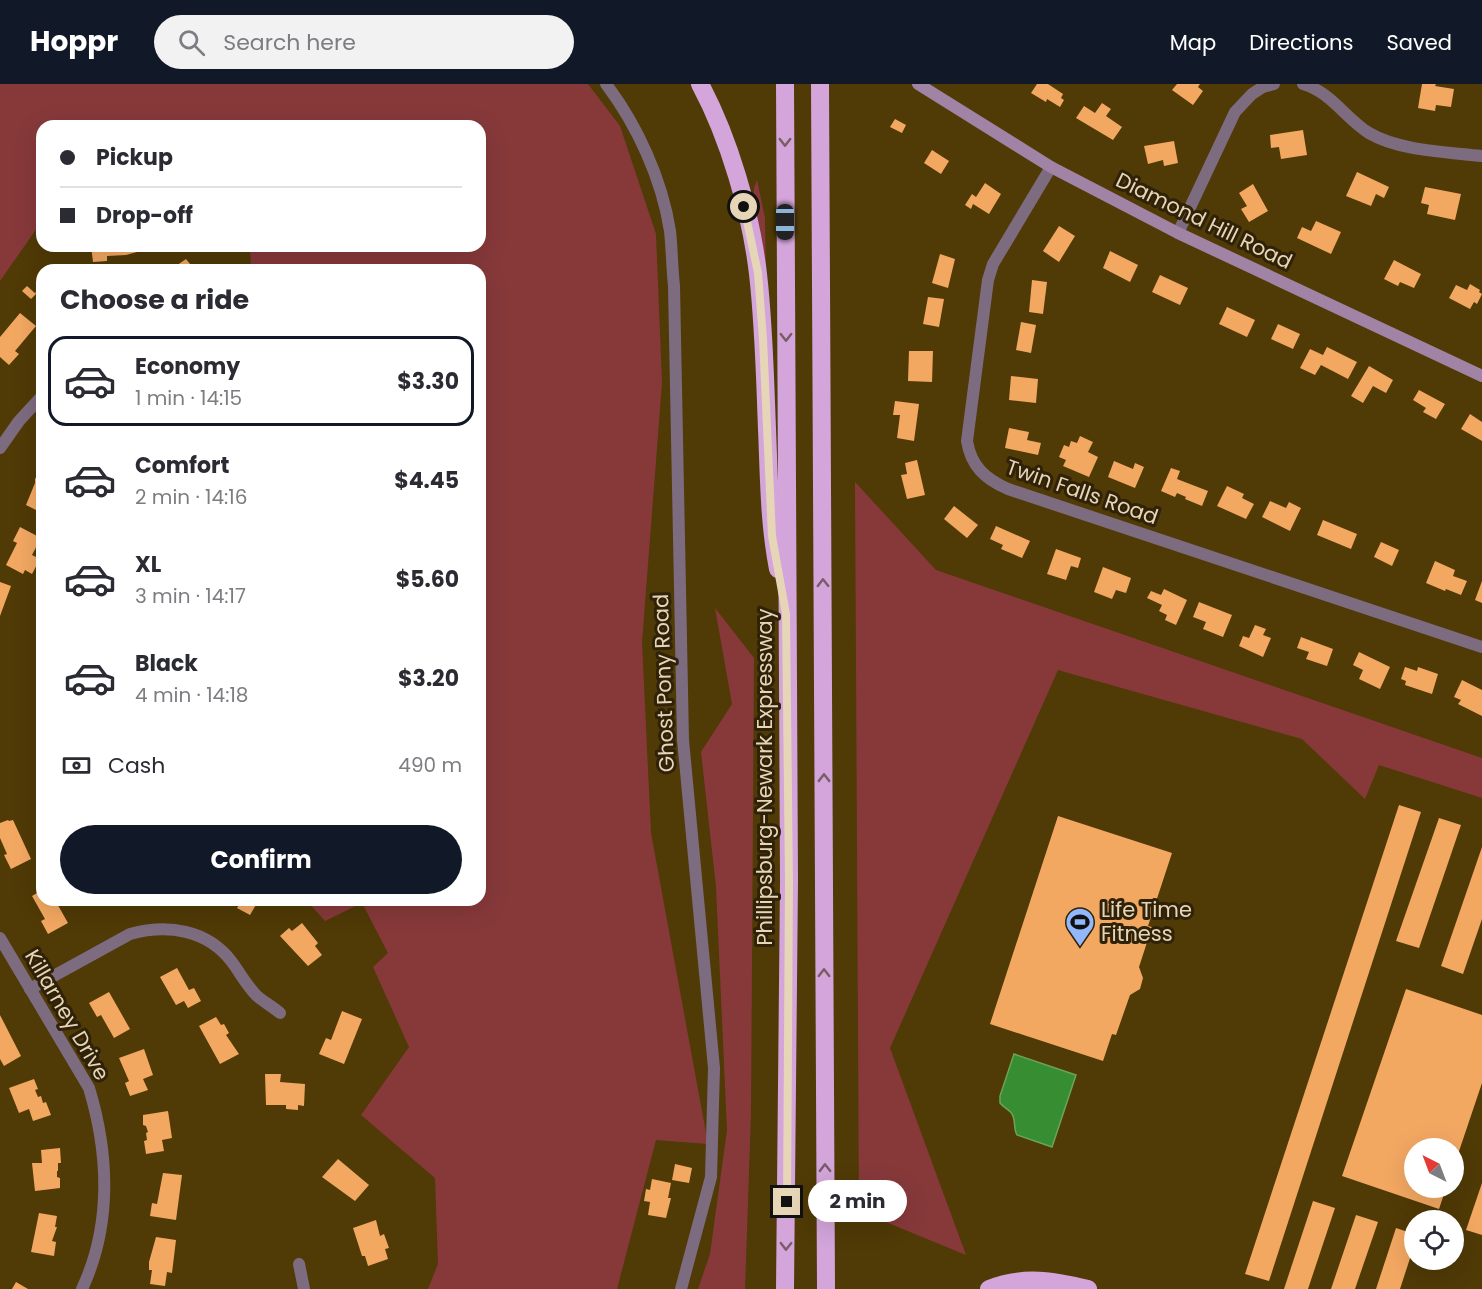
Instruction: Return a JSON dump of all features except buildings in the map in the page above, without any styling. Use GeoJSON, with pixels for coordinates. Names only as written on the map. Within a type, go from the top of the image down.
{"type":"FeatureCollection","features":[{"type":"Feature","properties":{"kind":"highway"},"geometry":{"type":"LineString","coordinates":[[700,84],[720,125],[729,151],[750,227],[758,273],[764,349],[772,536],[786,614]]}},
{"type":"Feature","properties":{"kind":"highway","name":"Phillipsburg-Newark Expressway"},"geometry":{"type":"LineString","coordinates":[[785,84],[789,882],[785,1289]]}},
{"type":"Feature","properties":{"kind":"highway"},"geometry":{"type":"LineString","coordinates":[[820,84],[826,1289]]}},
{"type":"Feature","properties":{"kind":"highway"},"geometry":{"type":"LineString","coordinates":[[989,1289],[1025,1280],[1046,1280],[1088,1289]]}},
{"type":"Feature","properties":{"kind":"main road","name":"Diamond Hill Road"},"geometry":{"type":"LineString","coordinates":[[918,84],[1051,167],[1178,233],[1482,376]]}},
{"type":"Feature","properties":{"kind":"street","name":"Ghost Pony Road"},"geometry":{"type":"LineString","coordinates":[[606,84],[633,125],[649,159],[661,194],[669,230],[674,286],[683,740],[714,1068],[711,1178],[681,1289]]}},
{"type":"Feature","properties":{"kind":"street"},"geometry":{"type":"LineString","coordinates":[[1178,233],[1235,112],[1252,94],[1263,87],[1274,84]]}},
{"type":"Feature","properties":{"kind":"street"},"geometry":{"type":"LineString","coordinates":[[1304,84],[1323,93],[1360,127],[1386,141],[1482,156]]}},
{"type":"Feature","properties":{"kind":"street","name":"Twin Falls Road"},"geometry":{"type":"LineString","coordinates":[[1051,167],[993,264],[988,280],[967,441],[969,455],[976,467],[995,484],[1008,489],[1482,647]]}},
{"type":"Feature","properties":{"kind":"street"},"geometry":{"type":"LineString","coordinates":[[0,448],[19,421],[36,403]]}},
{"type":"Feature","properties":{"kind":"street"},"geometry":{"type":"LineString","coordinates":[[30,989],[130,934],[148,929],[166,928],[194,934],[210,942],[231,961],[256,995],[280,1013]]}},
{"type":"Feature","properties":{"kind":"street","name":"Killarney Drive"},"geometry":{"type":"LineString","coordinates":[[0,938],[89,1088],[102,1143],[105,1171],[101,1227],[95,1255],[82,1289]]}},
{"type":"Feature","properties":{"kind":"street"},"geometry":{"type":"LineString","coordinates":[[299,1264],[304,1289]]}},
{"type":"Feature","properties":{"kind":"shaded area"},"geometry":{"type":"Polygon","coordinates":[[[0,84],[588,84],[620,126],[656,234],[662,383],[642,642],[651,833],[708,1144],[656,1140],[617,1289],[428,1289],[438,1264],[435,1178],[361,1115],[409,1047],[373,967],[388,953],[364,906],[486,906],[486,264],[251,264],[250,252],[486,252],[486,120],[36,120],[36,230],[0,281],[0,84]]]}},
{"type":"Feature","properties":{"kind":"shaded area"},"geometry":{"type":"Polygon","coordinates":[[[757,180],[765,218],[766,274],[754,220],[757,211],[753,200],[757,180]]]}},
{"type":"Feature","properties":{"kind":"shaded area"},"geometry":{"type":"Polygon","coordinates":[[[855,482],[936,570],[1482,758],[1482,798],[1379,765],[1365,799],[1302,739],[1058,670],[890,1048],[966,1255],[859,1211],[855,482]]]}},
{"type":"Feature","properties":{"kind":"shaded area"},"geometry":{"type":"Polygon","coordinates":[[[715,608],[754,658],[751,1114],[745,1289],[698,1289],[710,1254],[727,1130],[716,887],[701,752],[732,704],[715,608]]]}},
{"type":"Feature","properties":{"kind":"shaded area"},"geometry":{"type":"Polygon","coordinates":[[[311,906],[356,906],[325,921],[311,906]]]}},
{"type":"Feature","properties":{"kind":"shaded area"},"geometry":{"type":"Polygon","coordinates":[[[1014,1054],[1076,1075],[1052,1147],[1017,1135],[1012,1114],[1000,1103],[1000,1096],[1014,1054]]]}},
{"type":"Feature","properties":{"kind":"place","name":"Life Time Fitness"},"geometry":{"type":"Point","coordinates":[1080,948]}},
{"type":"Feature","properties":{"kind":"route"},"geometry":{"type":"LineString","coordinates":[[744,207],[758,273],[772,536],[786,614],[789,882],[787,1202]]}}]}
